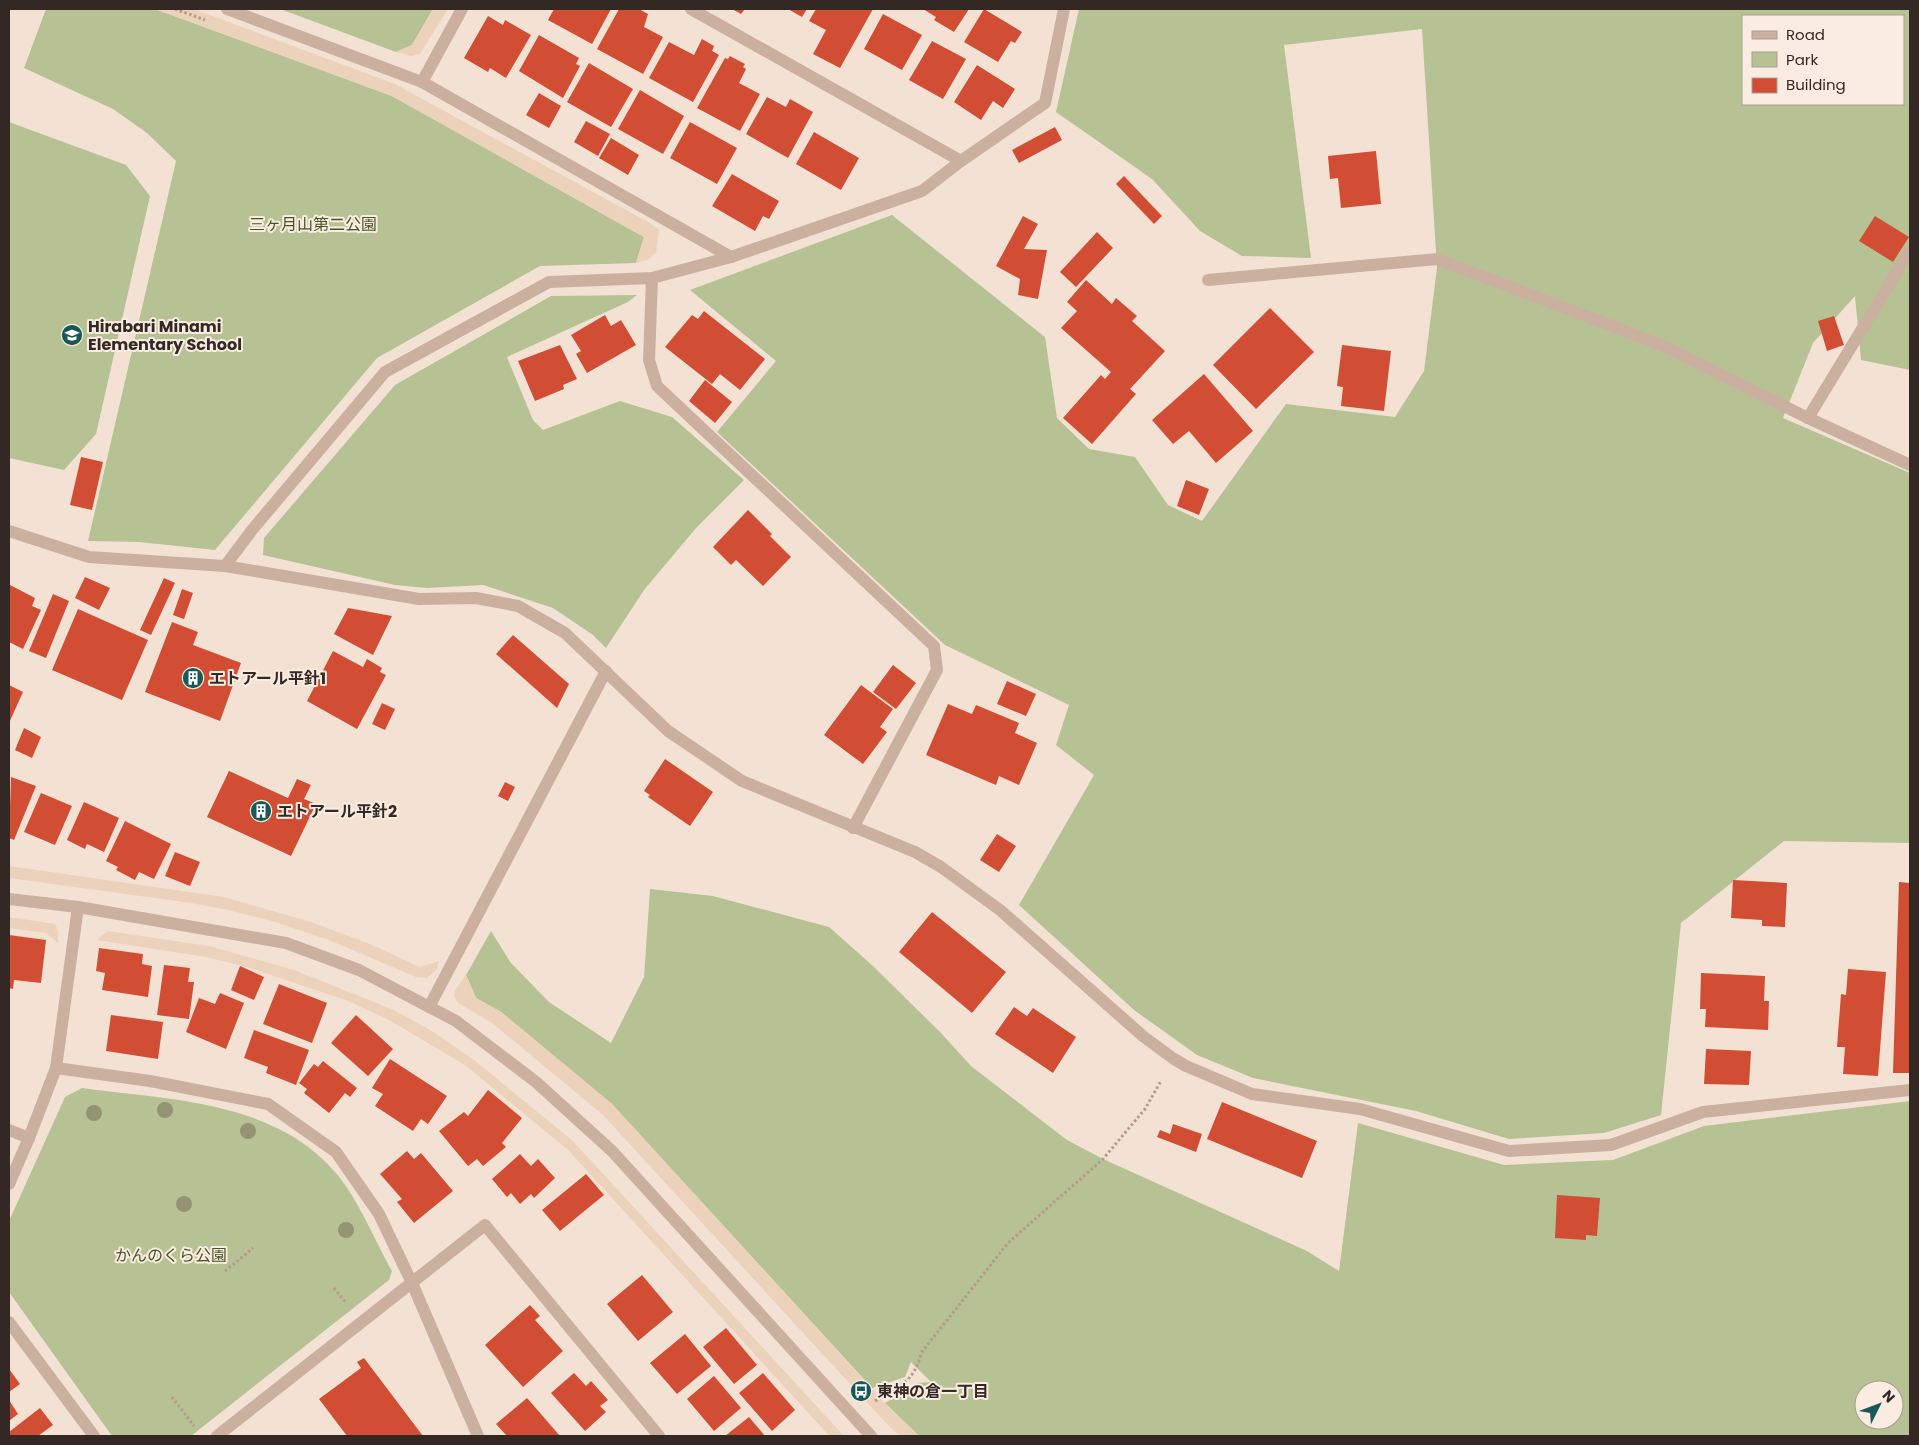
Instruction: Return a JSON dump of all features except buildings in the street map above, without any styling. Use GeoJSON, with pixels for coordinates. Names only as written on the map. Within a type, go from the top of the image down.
{"type":"FeatureCollection","features":[{"type":"Feature","properties":{"kind":"street"},"geometry":{"type":"LineString","coordinates":[[227,9],[422,82],[731,257]]}},
{"type":"Feature","properties":{"kind":"street"},"geometry":{"type":"LineString","coordinates":[[422,82],[462,9]]}},
{"type":"Feature","properties":{"kind":"street"},"geometry":{"type":"LineString","coordinates":[[691,9],[961,161]]}},
{"type":"Feature","properties":{"kind":"street"},"geometry":{"type":"LineString","coordinates":[[225,566],[252,530],[385,372],[549,282],[652,278],[731,257],[922,191],[961,161],[1046,104],[1064,9]]}},
{"type":"Feature","properties":{"kind":"street"},"geometry":{"type":"LineString","coordinates":[[1808,418],[1910,250]]}},
{"type":"Feature","properties":{"kind":"street"},"geometry":{"type":"LineString","coordinates":[[1208,280],[1437,259],[1664,346],[1808,418],[1910,465]]}},
{"type":"Feature","properties":{"kind":"street"},"geometry":{"type":"LineString","coordinates":[[652,278],[649,360],[656,386],[934,646],[937,670],[853,828]]}},
{"type":"Feature","properties":{"kind":"street"},"geometry":{"type":"LineString","coordinates":[[9,531],[89,557],[225,566],[419,599],[476,598],[518,606],[565,634],[668,731],[742,781],[915,852],[941,867],[1000,910],[1144,1037],[1174,1059],[1252,1094],[1360,1109],[1509,1150],[1611,1145],[1703,1112],[1910,1090]]}},
{"type":"Feature","properties":{"kind":"street"},"geometry":{"type":"LineString","coordinates":[[429,1007],[606,671]]}},
{"type":"Feature","properties":{"kind":"street"},"geometry":{"type":"LineString","coordinates":[[9,899],[78,907],[286,944],[359,970],[456,1021],[536,1082],[612,1150],[871,1436]]}},
{"type":"Feature","properties":{"kind":"street"},"geometry":{"type":"LineString","coordinates":[[9,1184],[56,1068],[78,907]]}},
{"type":"Feature","properties":{"kind":"street"},"geometry":{"type":"LineString","coordinates":[[56,1068],[150,1081],[268,1104],[336,1152],[379,1214],[412,1283],[478,1436]]}},
{"type":"Feature","properties":{"kind":"street"},"geometry":{"type":"LineString","coordinates":[[9,1130],[29,1138]]}},
{"type":"Feature","properties":{"kind":"street"},"geometry":{"type":"LineString","coordinates":[[217,1436],[485,1225],[659,1436]]}},
{"type":"Feature","properties":{"kind":"street"},"geometry":{"type":"LineString","coordinates":[[9,1322],[94,1436]]}},
{"type":"Feature","properties":{"kind":"path"},"geometry":{"type":"LineString","coordinates":[[175,9],[211,22]]}},
{"type":"Feature","properties":{"kind":"path"},"geometry":{"type":"LineString","coordinates":[[875,1401],[910,1379],[918,1369],[921,1353],[1008,1243],[1103,1159],[1127,1132],[1145,1108],[1174,1059]]}},
{"type":"Feature","properties":{"kind":"path"},"geometry":{"type":"LineString","coordinates":[[225,1271],[253,1248]]}},
{"type":"Feature","properties":{"kind":"path"},"geometry":{"type":"LineString","coordinates":[[334,1288],[352,1309]]}},
{"type":"Feature","properties":{"kind":"path"},"geometry":{"type":"LineString","coordinates":[[172,1397],[198,1430]]}},
{"type":"Feature","properties":{"kind":"green space","name":"三ヶ月山第二公園"},"geometry":{"type":"Polygon","coordinates":[[[46,9],[155,9],[392,96],[644,237],[636,263],[540,266],[377,358],[215,550],[139,542],[88,541],[176,161],[147,133],[113,109],[24,68],[46,9]]]}},
{"type":"Feature","properties":{"kind":"green space"},"geometry":{"type":"Polygon","coordinates":[[[280,9],[433,9],[412,45],[396,52],[280,9]]]}},
{"type":"Feature","properties":{"kind":"green space"},"geometry":{"type":"Polygon","coordinates":[[[1079,9],[1910,9],[1910,370],[1861,360],[1855,296],[1813,343],[1783,418],[1910,473],[1910,843],[1784,841],[1681,923],[1661,1115],[1604,1133],[1509,1139],[1416,1111],[1253,1078],[1197,1055],[1134,1010],[1019,905],[1094,775],[1056,745],[1069,705],[945,645],[717,432],[776,361],[690,290],[892,215],[1045,337],[1057,418],[1089,449],[1135,457],[1168,505],[1202,521],[1286,404],[1395,417],[1424,371],[1437,268],[1422,29],[1284,45],[1311,258],[1242,256],[1200,231],[1152,179],[1056,112],[1079,9]]]}},
{"type":"Feature","properties":{"kind":"green space","name":"Hirabari Minami Elementary School"},"geometry":{"type":"Polygon","coordinates":[[[9,122],[126,165],[150,196],[96,434],[64,470],[9,458],[9,122]]]}},
{"type":"Feature","properties":{"kind":"green space"},"geometry":{"type":"Polygon","coordinates":[[[637,295],[628,302],[507,357],[533,420],[543,430],[620,401],[672,417],[744,480],[696,528],[644,590],[606,648],[593,635],[553,608],[483,585],[427,588],[395,585],[263,555],[264,538],[395,385],[551,296],[637,295]]]}},
{"type":"Feature","properties":{"kind":"green space"},"geometry":{"type":"Polygon","coordinates":[[[650,889],[713,896],[829,927],[873,966],[941,1033],[971,1066],[1067,1140],[1103,1159],[1307,1251],[1339,1271],[1358,1123],[1504,1165],[1613,1160],[1704,1126],[1910,1101],[1910,1436],[919,1436],[885,1403],[917,1383],[931,1382],[911,1362],[905,1377],[872,1388],[612,1104],[501,1012],[476,998],[466,975],[491,931],[511,963],[549,1002],[611,1043],[644,977],[650,889]]]}},
{"type":"Feature","properties":{"kind":"green space","name":"かんのくら公園"},"geometry":{"type":"Polygon","coordinates":[[[82,1088],[184,1101],[218,1108],[251,1117],[282,1130],[310,1148],[344,1183],[359,1207],[392,1271],[389,1280],[191,1436],[112,1436],[9,1292],[9,1221],[65,1097],[82,1088]]]}},
{"type":"Feature","properties":{"kind":"shaded area"},"geometry":{"type":"Polygon","coordinates":[[[155,9],[194,9],[395,84],[650,223],[659,230],[656,253],[647,260],[636,263],[644,237],[392,96],[155,9]]]}},
{"type":"Feature","properties":{"kind":"shaded area"},"geometry":{"type":"Polygon","coordinates":[[[433,9],[448,9],[420,54],[411,56],[396,52],[412,45],[433,9]]]}},
{"type":"Feature","properties":{"kind":"shaded area"},"geometry":{"type":"Polygon","coordinates":[[[9,866],[224,897],[311,922],[370,944],[420,967],[439,961],[437,969],[427,978],[416,977],[329,940],[272,921],[191,903],[9,878],[9,866]]]}},
{"type":"Feature","properties":{"kind":"shaded area"},"geometry":{"type":"Polygon","coordinates":[[[9,917],[55,924],[58,930],[58,943],[46,933],[9,928],[9,917]]]}},
{"type":"Feature","properties":{"kind":"shaded area"},"geometry":{"type":"Polygon","coordinates":[[[108,931],[209,946],[294,970],[394,1010],[432,1031],[474,1060],[573,1141],[844,1436],[830,1436],[823,1429],[568,1150],[465,1065],[389,1020],[348,1001],[247,967],[206,957],[97,940],[108,931]]]}},
{"type":"Feature","properties":{"kind":"shaded area"},"geometry":{"type":"Polygon","coordinates":[[[466,975],[476,998],[501,1012],[612,1104],[885,1403],[919,1436],[899,1436],[885,1422],[602,1114],[492,1023],[458,1003],[454,997],[455,990],[466,975]]]}},
{"type":"Feature","properties":{"kind":"place","name":"Hirabari Minami Elementary School"},"geometry":{"type":"Point","coordinates":[72,335]}},
{"type":"Feature","properties":{"kind":"place","name":"エトアール平針1"},"geometry":{"type":"Point","coordinates":[193,678]}},
{"type":"Feature","properties":{"kind":"place","name":"エトアール平針2"},"geometry":{"type":"Point","coordinates":[261,811]}},
{"type":"Feature","properties":{"kind":"place","name":"東神の倉一丁目"},"geometry":{"type":"Point","coordinates":[861,1391]}}]}
